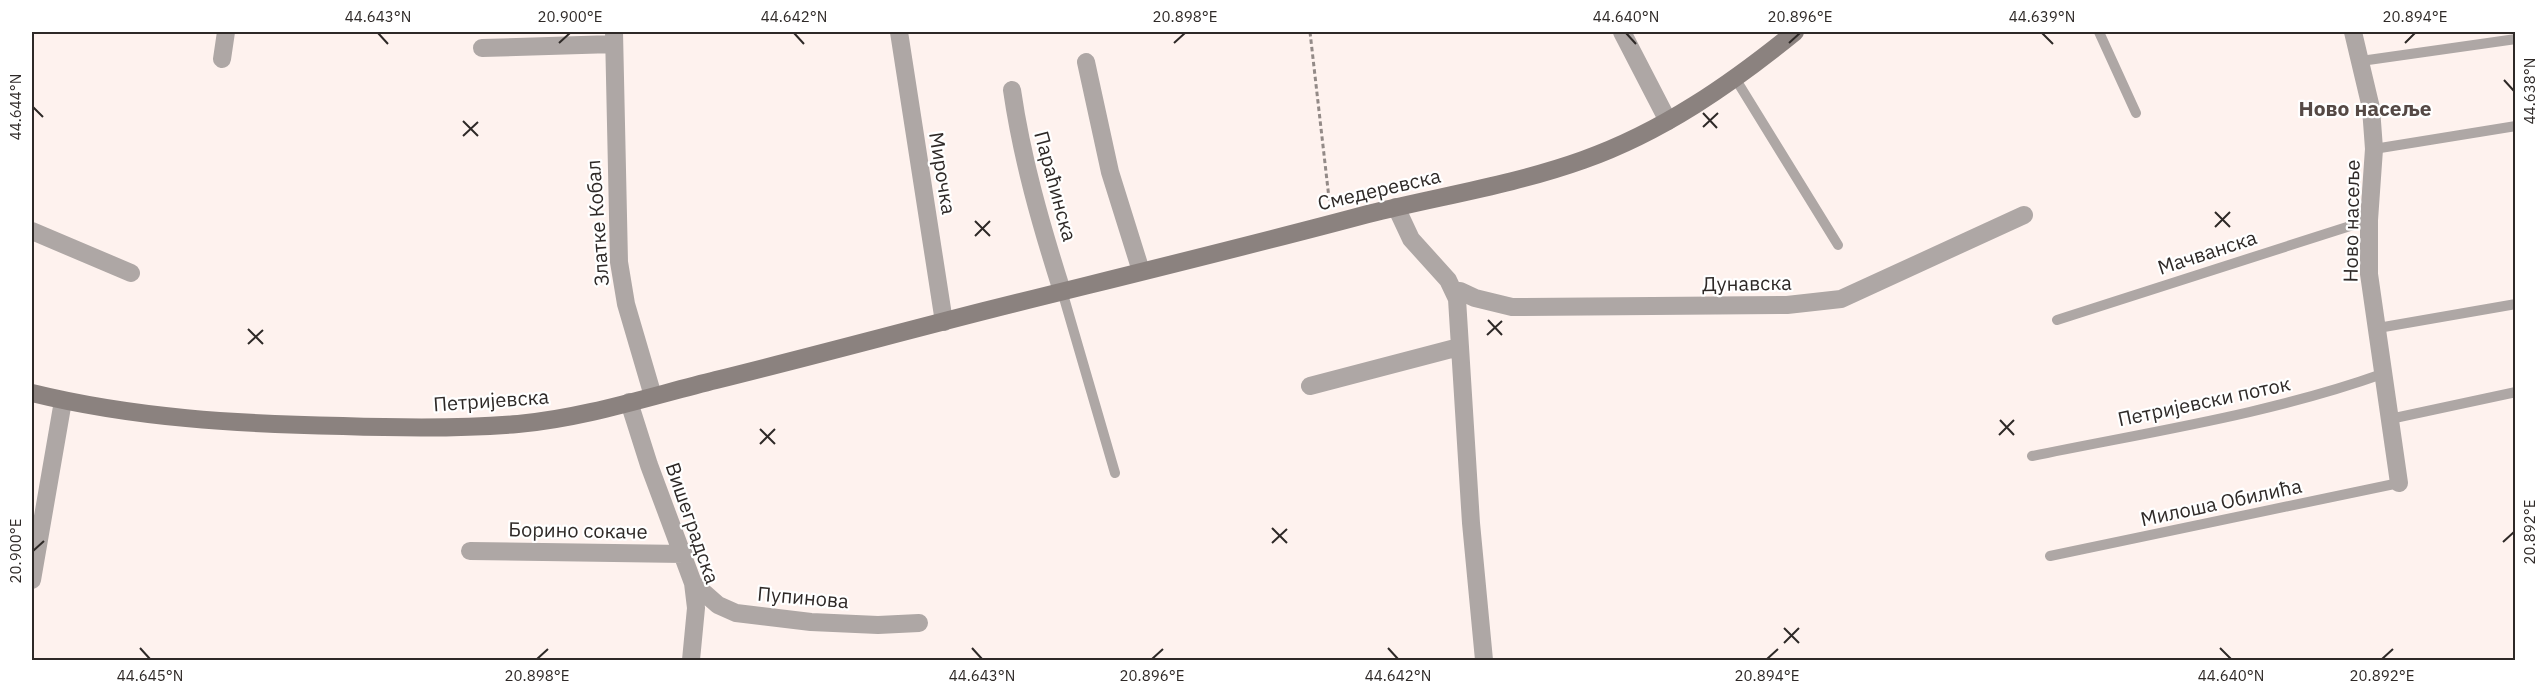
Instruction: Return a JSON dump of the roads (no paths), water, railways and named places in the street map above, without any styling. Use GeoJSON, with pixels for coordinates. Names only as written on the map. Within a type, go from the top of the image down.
{"type":"FeatureCollection","features":[{"type":"Feature","properties":{"kind":"main road","name":"Смедеревска"},"geometry":{"type":"LineString","coordinates":[[944,322],[1396,207],[1503,184],[1553,170],[1611,149],[1668,121],[1735,78],[1795,32]]}},
{"type":"Feature","properties":{"kind":"main road","name":"Петријевска"},"geometry":{"type":"LineString","coordinates":[[32,393],[133,413],[199,420],[293,425],[458,428],[545,421],[944,322]]}},
{"type":"Feature","properties":{"kind":"street"},"geometry":{"type":"LineString","coordinates":[[222,60],[226,32]]}},
{"type":"Feature","properties":{"kind":"street","name":"Мирочка"},"geometry":{"type":"LineString","coordinates":[[899,32],[944,322]]}},
{"type":"Feature","properties":{"kind":"street"},"geometry":{"type":"LineString","coordinates":[[1622,32],[1668,121]]}},
{"type":"Feature","properties":{"kind":"street","name":"Ново насеље"},"geometry":{"type":"LineString","coordinates":[[2352,32],[2371,108],[2374,149],[2369,220],[2369,274],[2399,483]]}},
{"type":"Feature","properties":{"kind":"street","name":"Златке Кобал"},"geometry":{"type":"LineString","coordinates":[[482,48],[614,38],[619,262],[626,304],[653,396]]}},
{"type":"Feature","properties":{"kind":"street"},"geometry":{"type":"LineString","coordinates":[[1086,62],[1110,172],[1141,272]]}},
{"type":"Feature","properties":{"kind":"street","name":"Параћинска"},"geometry":{"type":"LineString","coordinates":[[1012,90],[1020,140],[1035,205],[1062,291]]}},
{"type":"Feature","properties":{"kind":"street"},"geometry":{"type":"LineString","coordinates":[[1396,207],[1411,239],[1448,280],[1454,291],[1459,321],[1459,347],[1484,660]]}},
{"type":"Feature","properties":{"kind":"street","name":"Дунавска"},"geometry":{"type":"LineString","coordinates":[[1454,291],[1512,307],[1787,305],[1841,299],[2024,215]]}},
{"type":"Feature","properties":{"kind":"street"},"geometry":{"type":"LineString","coordinates":[[32,231],[131,273]]}},
{"type":"Feature","properties":{"kind":"street"},"geometry":{"type":"LineString","coordinates":[[1310,386],[1459,347]]}},
{"type":"Feature","properties":{"kind":"street"},"geometry":{"type":"LineString","coordinates":[[32,580],[63,400]]}},
{"type":"Feature","properties":{"kind":"street","name":"Вишеградска"},"geometry":{"type":"LineString","coordinates":[[629,402],[649,465],[693,583],[696,608],[691,660]]}},
{"type":"Feature","properties":{"kind":"street","name":"Борино сокаче"},"geometry":{"type":"LineString","coordinates":[[470,551],[684,554]]}},
{"type":"Feature","properties":{"kind":"street","name":"Пупинова"},"geometry":{"type":"LineString","coordinates":[[693,583],[718,605],[736,613],[811,622],[878,625],[919,623]]}},
{"type":"Feature","properties":{"kind":"lane"},"geometry":{"type":"LineString","coordinates":[[2098,32],[2136,113]]}},
{"type":"Feature","properties":{"kind":"lane"},"geometry":{"type":"LineString","coordinates":[[2361,61],[2516,39]]}},
{"type":"Feature","properties":{"kind":"lane"},"geometry":{"type":"LineString","coordinates":[[1735,78],[1838,245]]}},
{"type":"Feature","properties":{"kind":"lane"},"geometry":{"type":"LineString","coordinates":[[2374,149],[2516,126]]}},
{"type":"Feature","properties":{"kind":"lane","name":"Мачванска"},"geometry":{"type":"LineString","coordinates":[[2057,320],[2369,220]]}},
{"type":"Feature","properties":{"kind":"lane"},"geometry":{"type":"LineString","coordinates":[[1062,291],[1115,473]]}},
{"type":"Feature","properties":{"kind":"lane"},"geometry":{"type":"LineString","coordinates":[[2378,328],[2516,304]]}},
{"type":"Feature","properties":{"kind":"lane","name":"Петријевски поток"},"geometry":{"type":"LineString","coordinates":[[2032,456],[2264,407],[2353,384],[2382,374]]}},
{"type":"Feature","properties":{"kind":"lane"},"geometry":{"type":"LineString","coordinates":[[2390,419],[2516,392]]}},
{"type":"Feature","properties":{"kind":"lane","name":"Милоша Обилића"},"geometry":{"type":"LineString","coordinates":[[2050,556],[2399,483]]}},
{"type":"Feature","properties":{"kind":"district","name":"Ново насеље"},"geometry":{"type":"Point","coordinates":[2365,108]}}]}
